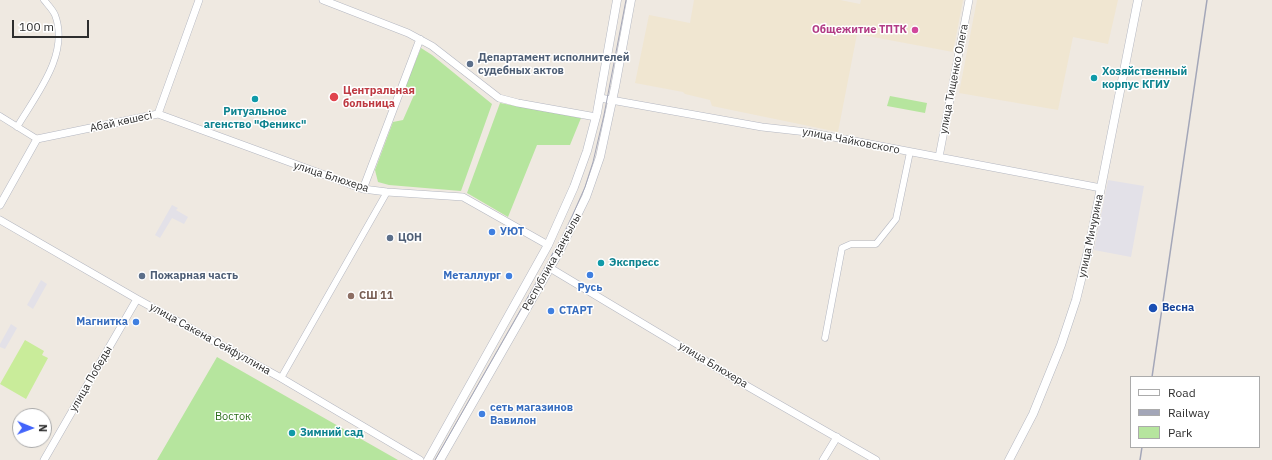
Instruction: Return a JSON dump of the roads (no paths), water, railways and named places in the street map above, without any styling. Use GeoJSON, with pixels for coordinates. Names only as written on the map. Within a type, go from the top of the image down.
{"type":"FeatureCollection","features":[{"type":"Feature","properties":{"kind":"main road","name":"Республика даңғылы"},"geometry":{"type":"LineString","coordinates":[[428,460],[548,245],[574,188],[587,151],[596,117],[617,0]]}},
{"type":"Feature","properties":{"kind":"main road","name":"Республика даңғылы"},"geometry":{"type":"LineString","coordinates":[[440,460],[560,252],[586,197],[600,158],[631,0]]}},
{"type":"Feature","properties":{"kind":"main road","name":"улица Мичурина"},"geometry":{"type":"LineString","coordinates":[[1009,460],[1033,414],[1066,332],[1084,272],[1138,0]]}},
{"type":"Feature","properties":{"kind":"street"},"geometry":{"type":"LineString","coordinates":[[17,127],[50,71],[59,46],[59,32],[55,14],[44,0]]}},
{"type":"Feature","properties":{"kind":"street","name":"Абай көшесі"},"geometry":{"type":"LineString","coordinates":[[38,139],[158,114],[199,0]]}},
{"type":"Feature","properties":{"kind":"street"},"geometry":{"type":"LineString","coordinates":[[323,0],[420,39],[432,46],[499,98],[518,103],[596,117]]}},
{"type":"Feature","properties":{"kind":"street","name":"улица Тищенко Олега"},"geometry":{"type":"LineString","coordinates":[[939,157],[968,0]]}},
{"type":"Feature","properties":{"kind":"street"},"geometry":{"type":"LineString","coordinates":[[364,189],[420,39]]}},
{"type":"Feature","properties":{"kind":"street","name":"улица Чайковского"},"geometry":{"type":"LineString","coordinates":[[600,98],[762,127],[807,132],[1101,188]]}},
{"type":"Feature","properties":{"kind":"street","name":"улица Блюхера"},"geometry":{"type":"LineString","coordinates":[[158,114],[364,189],[463,197],[548,245]]}},
{"type":"Feature","properties":{"kind":"street"},"geometry":{"type":"LineString","coordinates":[[0,116],[38,139],[0,205]]}},
{"type":"Feature","properties":{"kind":"street"},"geometry":{"type":"LineString","coordinates":[[825,338],[842,248],[851,244],[876,244],[896,219],[910,152]]}},
{"type":"Feature","properties":{"kind":"street"},"geometry":{"type":"LineString","coordinates":[[281,378],[387,192]]}},
{"type":"Feature","properties":{"kind":"street","name":"улица Сакена Сейфуллина"},"geometry":{"type":"LineString","coordinates":[[0,220],[137,299],[281,378],[420,460]]}},
{"type":"Feature","properties":{"kind":"street","name":"улица Блюхера"},"geometry":{"type":"LineString","coordinates":[[550,268],[741,382],[876,460]]}},
{"type":"Feature","properties":{"kind":"street","name":"улица Победы"},"geometry":{"type":"LineString","coordinates":[[44,460],[137,299]]}},
{"type":"Feature","properties":{"kind":"street"},"geometry":{"type":"LineString","coordinates":[[823,460],[837,437]]}},
{"type":"Feature","properties":{"kind":"tram line"},"geometry":{"type":"LineString","coordinates":[[435,460],[566,230],[585,187],[593,162],[604,115],[626,0]]}},
{"type":"Feature","properties":{"kind":"railway"},"geometry":{"type":"LineString","coordinates":[[1152,376],[1207,0]]}},
{"type":"Feature","properties":{"kind":"railway"},"geometry":{"type":"LineString","coordinates":[[1140,460],[1142,448]]}},
{"type":"Feature","properties":{"kind":"place","name":"Общежитие ТПТК"},"geometry":{"type":"Point","coordinates":[915,30]}},
{"type":"Feature","properties":{"kind":"place","name":"Департамент исполнителей судебных актов"},"geometry":{"type":"Point","coordinates":[470,64]}},
{"type":"Feature","properties":{"kind":"place","name":"Хозяйственный корпус КГИУ"},"geometry":{"type":"Point","coordinates":[1094,78]}},
{"type":"Feature","properties":{"kind":"place","name":"Центральная больница"},"geometry":{"type":"Point","coordinates":[334,97]}},
{"type":"Feature","properties":{"kind":"place","name":"Ритуальное агенство \"Феникс\""},"geometry":{"type":"Point","coordinates":[255,99]}},
{"type":"Feature","properties":{"kind":"place","name":"УЮТ"},"geometry":{"type":"Point","coordinates":[492,232]}},
{"type":"Feature","properties":{"kind":"place","name":"ЦОН"},"geometry":{"type":"Point","coordinates":[390,238]}},
{"type":"Feature","properties":{"kind":"place","name":"Экспресс"},"geometry":{"type":"Point","coordinates":[601,263]}},
{"type":"Feature","properties":{"kind":"place","name":"Русь"},"geometry":{"type":"Point","coordinates":[590,275]}},
{"type":"Feature","properties":{"kind":"place","name":"Пожарная часть"},"geometry":{"type":"Point","coordinates":[142,276]}},
{"type":"Feature","properties":{"kind":"place","name":"Металлург"},"geometry":{"type":"Point","coordinates":[509,276]}},
{"type":"Feature","properties":{"kind":"place","name":"СШ 11"},"geometry":{"type":"Point","coordinates":[351,296]}},
{"type":"Feature","properties":{"kind":"place","name":"Весна"},"geometry":{"type":"Point","coordinates":[1153,308]}},
{"type":"Feature","properties":{"kind":"place","name":"СТАРТ"},"geometry":{"type":"Point","coordinates":[551,311]}},
{"type":"Feature","properties":{"kind":"place","name":"Магнитка"},"geometry":{"type":"Point","coordinates":[136,322]}},
{"type":"Feature","properties":{"kind":"place","name":"сеть магазинов Вавилон"},"geometry":{"type":"Point","coordinates":[482,414]}},
{"type":"Feature","properties":{"kind":"place","name":"Зимний сад"},"geometry":{"type":"Point","coordinates":[292,433]}},
{"type":"Feature","properties":{"kind":"park label","name":"Восток"},"geometry":{"type":"Point","coordinates":[233,417]}}]}
